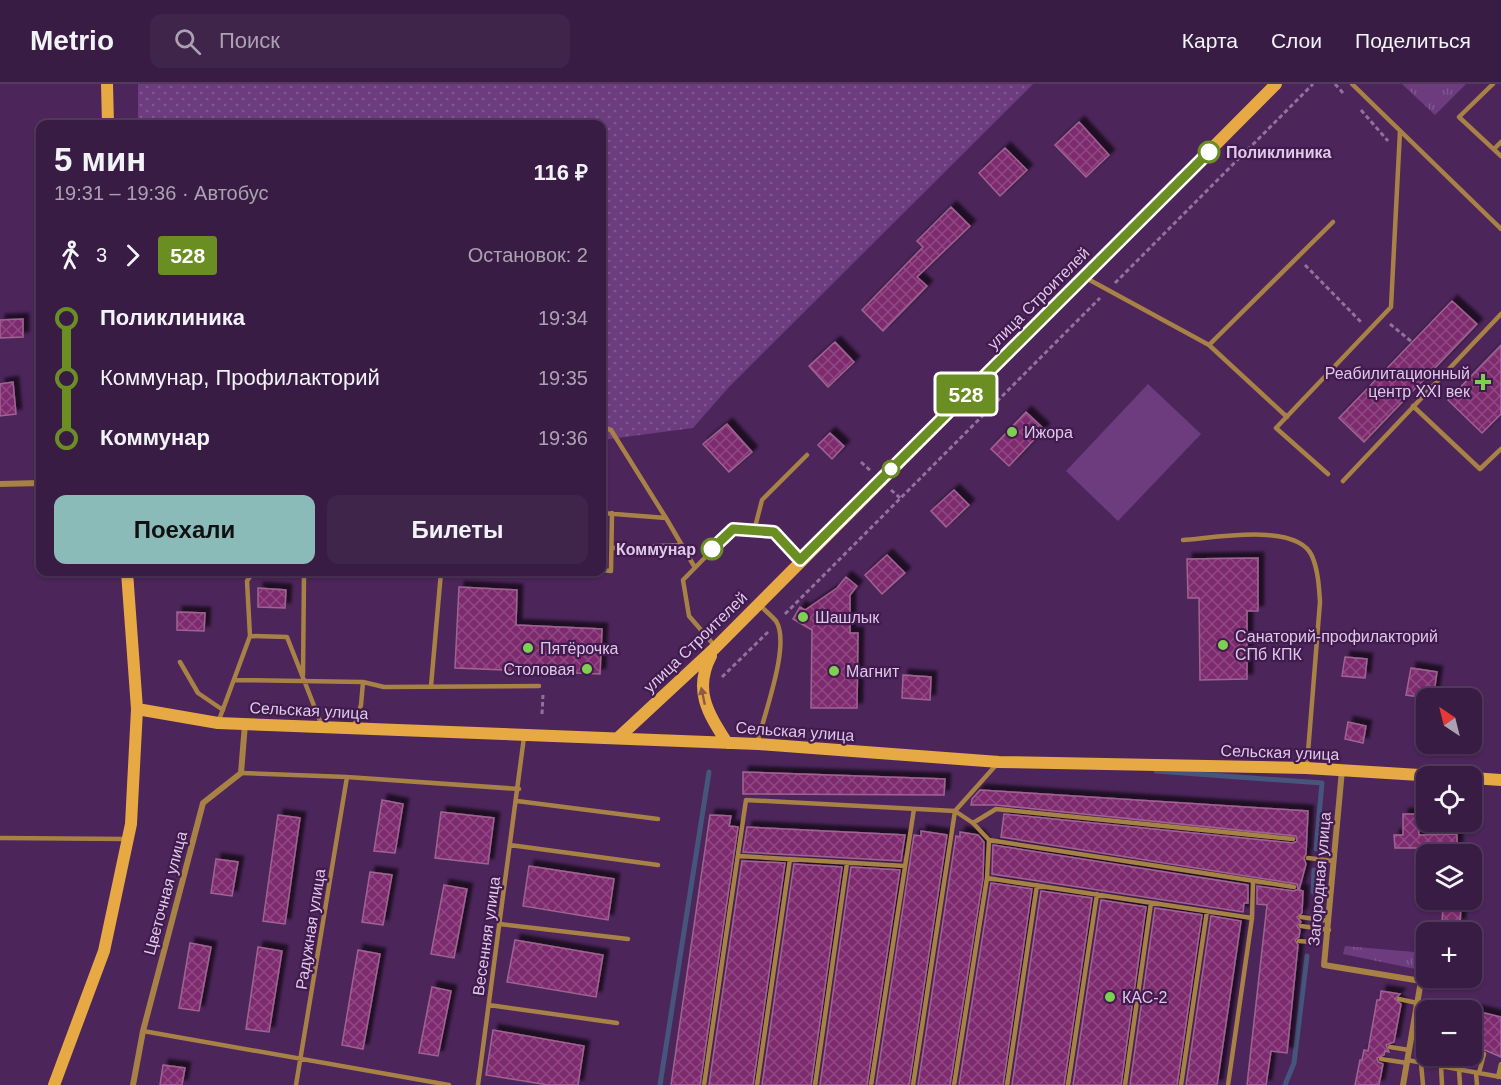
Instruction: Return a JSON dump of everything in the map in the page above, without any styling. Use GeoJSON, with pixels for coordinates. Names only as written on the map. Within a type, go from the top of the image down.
{"type":"FeatureCollection","features":[{"type":"Feature","properties":{"kind":"main road"},"geometry":{"type":"LineString","coordinates":[[107,84],[108,120]]}},
{"type":"Feature","properties":{"kind":"main road","name":"улица Строителей"},"geometry":{"type":"LineString","coordinates":[[618,738],[716,647],[1276,84]]}},
{"type":"Feature","properties":{"kind":"main road"},"geometry":{"type":"LineString","coordinates":[[54,1085],[104,951],[131,824],[136,709],[127,576]]}},
{"type":"Feature","properties":{"kind":"main road"},"geometry":{"type":"LineString","coordinates":[[716,647],[705,667],[701,686],[704,704],[727,742]]}},
{"type":"Feature","properties":{"kind":"main road","name":"Сельская улица"},"geometry":{"type":"LineString","coordinates":[[136,709],[218,723],[353,730],[727,742],[999,762],[1306,768],[1416,775]]}},
{"type":"Feature","properties":{"kind":"main road"},"geometry":{"type":"LineString","coordinates":[[1482,779],[1501,780]]}},
{"type":"Feature","properties":{"kind":"street"},"geometry":{"type":"LineString","coordinates":[[0,484],[36,483]]}},
{"type":"Feature","properties":{"kind":"street"},"geometry":{"type":"LineString","coordinates":[[241,773],[245,724]]}},
{"type":"Feature","properties":{"kind":"street","name":"Загородная улица"},"geometry":{"type":"LineString","coordinates":[[1342,770],[1330,921],[1324,965],[1421,981],[1418,1000]]}},
{"type":"Feature","properties":{"kind":"street","name":"Цветочная улица"},"geometry":{"type":"LineString","coordinates":[[133,1085],[143,1031],[203,803],[241,773]]}},
{"type":"Feature","properties":{"kind":"street","name":"Загородная улица"},"geometry":{"type":"LineString","coordinates":[[1402,1085],[1416,1013]]}},
{"type":"Feature","properties":{"kind":"lane"},"geometry":{"type":"LineString","coordinates":[[1352,84],[1501,229]]}},
{"type":"Feature","properties":{"kind":"lane"},"geometry":{"type":"LineString","coordinates":[[1493,84],[1459,117],[1501,156]]}},
{"type":"Feature","properties":{"kind":"lane"},"geometry":{"type":"LineString","coordinates":[[1328,474],[1276,429],[1391,307],[1400,131]]}},
{"type":"Feature","properties":{"kind":"lane"},"geometry":{"type":"LineString","coordinates":[[1494,149],[1501,142]]}},
{"type":"Feature","properties":{"kind":"lane"},"geometry":{"type":"LineString","coordinates":[[1209,345],[1333,222]]}},
{"type":"Feature","properties":{"kind":"lane"},"geometry":{"type":"LineString","coordinates":[[1083,277],[1209,345],[1287,417]]}},
{"type":"Feature","properties":{"kind":"lane"},"geometry":{"type":"LineString","coordinates":[[1343,481],[1501,314]]}},
{"type":"Feature","properties":{"kind":"lane"},"geometry":{"type":"LineString","coordinates":[[1413,406],[1480,469],[1501,449]]}},
{"type":"Feature","properties":{"kind":"lane"},"geometry":{"type":"LineString","coordinates":[[606,428],[611,430],[694,566]]}},
{"type":"Feature","properties":{"kind":"lane"},"geometry":{"type":"LineString","coordinates":[[754,531],[762,500],[807,455]]}},
{"type":"Feature","properties":{"kind":"lane"},"geometry":{"type":"LineString","coordinates":[[606,513],[666,518]]}},
{"type":"Feature","properties":{"kind":"lane"},"geometry":{"type":"LineString","coordinates":[[606,570],[611,571],[612,513]]}},
{"type":"Feature","properties":{"kind":"lane"},"geometry":{"type":"LineString","coordinates":[[716,647],[689,616],[683,580],[694,566],[733,529],[774,532],[800,560]]}},
{"type":"Feature","properties":{"kind":"lane"},"geometry":{"type":"LineString","coordinates":[[1183,540],[1277,534],[1298,541],[1311,554],[1318,575],[1320,602],[1306,768]]}},
{"type":"Feature","properties":{"kind":"lane"},"geometry":{"type":"LineString","coordinates":[[612,548],[682,545]]}},
{"type":"Feature","properties":{"kind":"lane"},"geometry":{"type":"LineString","coordinates":[[218,723],[250,636],[247,581],[251,576]]}},
{"type":"Feature","properties":{"kind":"lane"},"geometry":{"type":"LineString","coordinates":[[304,576],[304,680]]}},
{"type":"Feature","properties":{"kind":"lane"},"geometry":{"type":"LineString","coordinates":[[431,686],[441,576]]}},
{"type":"Feature","properties":{"kind":"lane"},"geometry":{"type":"LineString","coordinates":[[758,604],[777,622],[781,640],[777,675],[765,710],[758,744]]}},
{"type":"Feature","properties":{"kind":"lane"},"geometry":{"type":"LineString","coordinates":[[250,636],[287,637],[323,728]]}},
{"type":"Feature","properties":{"kind":"lane"},"geometry":{"type":"LineString","coordinates":[[180,662],[198,693],[223,710]]}},
{"type":"Feature","properties":{"kind":"lane"},"geometry":{"type":"LineString","coordinates":[[234,680],[363,682],[384,687],[541,687]]}},
{"type":"Feature","properties":{"kind":"lane"},"geometry":{"type":"LineString","coordinates":[[353,730],[361,705],[363,682]]}},
{"type":"Feature","properties":{"kind":"lane","name":"Весенняя улица"},"geometry":{"type":"LineString","coordinates":[[478,1085],[525,734]]}},
{"type":"Feature","properties":{"kind":"lane"},"geometry":{"type":"LineString","coordinates":[[913,1085],[955,811],[999,762]]}},
{"type":"Feature","properties":{"kind":"lane"},"geometry":{"type":"LineString","coordinates":[[241,773],[347,777],[519,789]]}},
{"type":"Feature","properties":{"kind":"lane","name":"Радужная улица"},"geometry":{"type":"LineString","coordinates":[[296,1085],[347,777]]}},
{"type":"Feature","properties":{"kind":"lane"},"geometry":{"type":"LineString","coordinates":[[704,1085],[746,800],[955,811],[973,823],[989,840],[1294,887]]}},
{"type":"Feature","properties":{"kind":"lane"},"geometry":{"type":"LineString","coordinates":[[517,801],[658,819]]}},
{"type":"Feature","properties":{"kind":"lane"},"geometry":{"type":"LineString","coordinates":[[871,1085],[914,809]]}},
{"type":"Feature","properties":{"kind":"lane"},"geometry":{"type":"LineString","coordinates":[[973,823],[996,809],[1293,839]]}},
{"type":"Feature","properties":{"kind":"lane"},"geometry":{"type":"LineString","coordinates":[[0,838],[128,839]]}},
{"type":"Feature","properties":{"kind":"lane"},"geometry":{"type":"LineString","coordinates":[[954,1085],[987,878],[989,840]]}},
{"type":"Feature","properties":{"kind":"lane"},"geometry":{"type":"LineString","coordinates":[[510,845],[658,865]]}},
{"type":"Feature","properties":{"kind":"lane"},"geometry":{"type":"LineString","coordinates":[[739,856],[905,866]]}},
{"type":"Feature","properties":{"kind":"lane"},"geometry":{"type":"LineString","coordinates":[[1308,858],[1334,861]]}},
{"type":"Feature","properties":{"kind":"lane"},"geometry":{"type":"LineString","coordinates":[[758,1085],[790,859]]}},
{"type":"Feature","properties":{"kind":"lane"},"geometry":{"type":"LineString","coordinates":[[815,1085],[847,862]]}},
{"type":"Feature","properties":{"kind":"lane"},"geometry":{"type":"LineString","coordinates":[[987,878],[1252,918]]}},
{"type":"Feature","properties":{"kind":"lane"},"geometry":{"type":"LineString","coordinates":[[1228,1085],[1252,918],[1253,881]]}},
{"type":"Feature","properties":{"kind":"lane"},"geometry":{"type":"LineString","coordinates":[[1007,1085],[1037,885]]}},
{"type":"Feature","properties":{"kind":"lane"},"geometry":{"type":"LineString","coordinates":[[1068,1085],[1096,894]]}},
{"type":"Feature","properties":{"kind":"lane"},"geometry":{"type":"LineString","coordinates":[[1125,1085],[1151,903]]}},
{"type":"Feature","properties":{"kind":"lane"},"geometry":{"type":"LineString","coordinates":[[1181,1085],[1207,911]]}},
{"type":"Feature","properties":{"kind":"lane"},"geometry":{"type":"LineString","coordinates":[[1301,917],[1330,921]]}},
{"type":"Feature","properties":{"kind":"lane"},"geometry":{"type":"LineString","coordinates":[[500,924],[627,939]]}},
{"type":"Feature","properties":{"kind":"lane"},"geometry":{"type":"LineString","coordinates":[[1300,926],[1329,930]]}},
{"type":"Feature","properties":{"kind":"lane"},"geometry":{"type":"LineString","coordinates":[[1299,941],[1311,942],[1313,928]]}},
{"type":"Feature","properties":{"kind":"lane"},"geometry":{"type":"LineString","coordinates":[[1399,999],[1416,1003]]}},
{"type":"Feature","properties":{"kind":"lane"},"geometry":{"type":"LineString","coordinates":[[489,1005],[617,1023]]}},
{"type":"Feature","properties":{"kind":"lane"},"geometry":{"type":"LineString","coordinates":[[143,1031],[449,1085]]}},
{"type":"Feature","properties":{"kind":"lane"},"geometry":{"type":"LineString","coordinates":[[1390,1047],[1409,1050]]}},
{"type":"Feature","properties":{"kind":"lane"},"geometry":{"type":"LineString","coordinates":[[1477,1085],[1484,1054]]}},
{"type":"Feature","properties":{"kind":"lane"},"geometry":{"type":"LineString","coordinates":[[1381,1059],[1416,1063]]}},
{"type":"Feature","properties":{"kind":"lane"},"geometry":{"type":"LineString","coordinates":[[1496,1085],[1501,1064]]}},
{"type":"Feature","properties":{"kind":"lane"},"geometry":{"type":"LineString","coordinates":[[1422,1066],[1423,1085]]}},
{"type":"Feature","properties":{"kind":"lane"},"geometry":{"type":"LineString","coordinates":[[1437,1066],[1498,1077]]}},
{"type":"Feature","properties":{"kind":"lane"},"geometry":{"type":"LineString","coordinates":[[1460,1085],[1462,1066]]}},
{"type":"Feature","properties":{"kind":"lane"},"geometry":{"type":"LineString","coordinates":[[1442,1067],[1442,1085]]}},
{"type":"Feature","properties":{"kind":"path"},"geometry":{"type":"LineString","coordinates":[[722,677],[1313,84]]}},
{"type":"Feature","properties":{"kind":"path"},"geometry":{"type":"LineString","coordinates":[[1335,84],[1350,99]]}},
{"type":"Feature","properties":{"kind":"path"},"geometry":{"type":"LineString","coordinates":[[1357,107],[1386,138],[1389,145]]}},
{"type":"Feature","properties":{"kind":"path"},"geometry":{"type":"LineString","coordinates":[[1298,257],[1369,330]]}},
{"type":"Feature","properties":{"kind":"path"},"geometry":{"type":"LineString","coordinates":[[1381,317],[1412,342]]}},
{"type":"Feature","properties":{"kind":"path"},"geometry":{"type":"LineString","coordinates":[[861,462],[868,468]]}},
{"type":"Feature","properties":{"kind":"path"},"geometry":{"type":"LineString","coordinates":[[887,487],[900,498]]}},
{"type":"Feature","properties":{"kind":"path"},"geometry":{"type":"LineString","coordinates":[[541,687],[542,714]]}},
{"type":"Feature","properties":{"kind":"green space"},"geometry":{"type":"Polygon","coordinates":[[[138,84],[1033,84],[728,388],[693,428],[606,439],[606,120],[138,120],[138,84]]]}},
{"type":"Feature","properties":{"kind":"green space"},"geometry":{"type":"Polygon","coordinates":[[[1402,84],[1466,84],[1435,115],[1402,84]]]}},
{"type":"Feature","properties":{"kind":"green space"},"geometry":{"type":"Polygon","coordinates":[[[1148,384],[1201,434],[1118,521],[1066,471],[1148,384]]]}},
{"type":"Feature","properties":{"kind":"green space"},"geometry":{"type":"Polygon","coordinates":[[[1345,946],[1416,952],[1416,969],[1343,954],[1345,946]]]}},
{"type":"Feature","properties":{"kind":"building"},"geometry":{"type":"Polygon","coordinates":[[[1079,122],[1109,155],[1086,177],[1055,145],[1079,122]]]}},
{"type":"Feature","properties":{"kind":"building"},"geometry":{"type":"Polygon","coordinates":[[[1005,148],[1027,170],[1000,196],[979,173],[1005,148]]]}},
{"type":"Feature","properties":{"kind":"building"},"geometry":{"type":"Polygon","coordinates":[[[951,207],[970,226],[917,277],[927,286],[883,331],[862,310],[923,247],[917,241],[951,207]]]}},
{"type":"Feature","properties":{"kind":"building"},"geometry":{"type":"Polygon","coordinates":[[[1452,301],[1477,324],[1364,442],[1339,418],[1452,301]]]}},
{"type":"Feature","properties":{"kind":"building"},"geometry":{"type":"Polygon","coordinates":[[[23,319],[23,337],[0,338],[0,320],[23,319]]]}},
{"type":"Feature","properties":{"kind":"building"},"geometry":{"type":"Polygon","coordinates":[[[835,342],[854,362],[828,387],[809,366],[835,342]]]}},
{"type":"Feature","properties":{"kind":"building","name":"Реабилитационный центр ХХI век"},"geometry":{"type":"Polygon","coordinates":[[[1501,345],[1501,414],[1482,433],[1448,400],[1501,345]]]}},
{"type":"Feature","properties":{"kind":"building"},"geometry":{"type":"Polygon","coordinates":[[[13,382],[16,414],[0,416],[0,384],[13,382]]]}},
{"type":"Feature","properties":{"kind":"building"},"geometry":{"type":"Polygon","coordinates":[[[1026,412],[1044,429],[1009,466],[991,449],[1026,412]]]}},
{"type":"Feature","properties":{"kind":"building"},"geometry":{"type":"Polygon","coordinates":[[[727,424],[752,452],[729,472],[703,444],[727,424]]]}},
{"type":"Feature","properties":{"kind":"building"},"geometry":{"type":"Polygon","coordinates":[[[830,433],[844,446],[832,459],[818,445],[830,433]]]}},
{"type":"Feature","properties":{"kind":"building"},"geometry":{"type":"Polygon","coordinates":[[[954,490],[969,505],[946,527],[931,511],[954,490]]]}},
{"type":"Feature","properties":{"kind":"building"},"geometry":{"type":"Polygon","coordinates":[[[887,555],[905,573],[882,594],[865,575],[887,555]]]}},
{"type":"Feature","properties":{"kind":"building","name":"Санаторий-профилакторий СПб КПК"},"geometry":{"type":"Polygon","coordinates":[[[1258,558],[1258,611],[1247,611],[1247,679],[1200,680],[1199,598],[1188,598],[1187,559],[1258,558]]]}},
{"type":"Feature","properties":{"kind":"building","name":"Магнит"},"geometry":{"type":"Polygon","coordinates":[[[846,577],[857,586],[850,595],[850,633],[858,633],[857,708],[811,708],[812,630],[793,619],[800,607],[805,610],[837,588],[846,577]]]}},
{"type":"Feature","properties":{"kind":"building","name":"Пятёрочка"},"geometry":{"type":"Polygon","coordinates":[[[459,587],[517,590],[516,625],[602,629],[600,674],[455,668],[459,587]]]}},
{"type":"Feature","properties":{"kind":"building"},"geometry":{"type":"Polygon","coordinates":[[[258,588],[286,590],[285,608],[258,607],[258,588]]]}},
{"type":"Feature","properties":{"kind":"building"},"geometry":{"type":"Polygon","coordinates":[[[177,612],[205,613],[204,631],[177,630],[177,612]]]}},
{"type":"Feature","properties":{"kind":"building"},"geometry":{"type":"Polygon","coordinates":[[[1345,657],[1367,659],[1365,678],[1342,676],[1345,657]]]}},
{"type":"Feature","properties":{"kind":"building"},"geometry":{"type":"Polygon","coordinates":[[[1411,668],[1437,672],[1435,688],[1416,688],[1416,696],[1406,695],[1411,668]]]}},
{"type":"Feature","properties":{"kind":"building"},"geometry":{"type":"Polygon","coordinates":[[[903,675],[931,677],[930,700],[902,698],[903,675]]]}},
{"type":"Feature","properties":{"kind":"building"},"geometry":{"type":"Polygon","coordinates":[[[1348,722],[1366,726],[1363,743],[1345,739],[1348,722]]]}},
{"type":"Feature","properties":{"kind":"building"},"geometry":{"type":"Polygon","coordinates":[[[743,772],[945,779],[944,795],[743,794],[743,772]]]}},
{"type":"Feature","properties":{"kind":"building"},"geometry":{"type":"Polygon","coordinates":[[[980,790],[1308,811],[1304,858],[1306,864],[1299,890],[1303,891],[1302,913],[1297,917],[1301,922],[1297,926],[1300,930],[1299,937],[1295,940],[1298,945],[1287,1053],[1271,1051],[1266,1085],[1247,1085],[1267,905],[1257,904],[1257,886],[1294,891],[1298,889],[1297,884],[1001,837],[1004,814],[1293,843],[1297,841],[1296,836],[996,805],[971,805],[972,799],[980,790]]]}},
{"type":"Feature","properties":{"kind":"building"},"geometry":{"type":"Polygon","coordinates":[[[382,800],[403,804],[395,853],[374,851],[382,800]]]}},
{"type":"Feature","properties":{"kind":"building"},"geometry":{"type":"Polygon","coordinates":[[[441,812],[494,818],[488,864],[435,858],[441,812]]]}},
{"type":"Feature","properties":{"kind":"building"},"geometry":{"type":"Polygon","coordinates":[[[1403,814],[1416,814],[1416,832],[1419,832],[1419,835],[1457,834],[1457,844],[1416,844],[1416,848],[1395,848],[1394,835],[1403,835],[1403,814]]]}},
{"type":"Feature","properties":{"kind":"building"},"geometry":{"type":"Polygon","coordinates":[[[278,815],[300,818],[285,924],[263,921],[278,815]]]}},
{"type":"Feature","properties":{"kind":"building"},"geometry":{"type":"Polygon","coordinates":[[[710,815],[731,816],[729,826],[738,827],[700,1085],[671,1085],[710,815]]]}},
{"type":"Feature","properties":{"kind":"building"},"geometry":{"type":"Polygon","coordinates":[[[747,827],[905,835],[901,861],[743,852],[747,827]]]}},
{"type":"Feature","properties":{"kind":"building"},"geometry":{"type":"Polygon","coordinates":[[[921,831],[947,835],[909,1085],[876,1085],[914,835],[921,836],[921,831]]]}},
{"type":"Feature","properties":{"kind":"building"},"geometry":{"type":"Polygon","coordinates":[[[960,832],[978,835],[984,842],[983,878],[950,1085],[918,1085],[956,836],[960,837],[960,832]]]}},
{"type":"Feature","properties":{"kind":"building"},"geometry":{"type":"Polygon","coordinates":[[[993,845],[1248,885],[1248,903],[1244,903],[1243,912],[992,874],[993,845]]]}},
{"type":"Feature","properties":{"kind":"building"},"geometry":{"type":"Polygon","coordinates":[[[216,859],[238,862],[232,896],[211,893],[216,859]]]}},
{"type":"Feature","properties":{"kind":"building"},"geometry":{"type":"Polygon","coordinates":[[[742,861],[785,863],[753,1085],[709,1085],[742,861]]]}},
{"type":"Feature","properties":{"kind":"building"},"geometry":{"type":"Polygon","coordinates":[[[794,864],[842,867],[811,1085],[762,1085],[794,864]]]}},
{"type":"Feature","properties":{"kind":"building"},"geometry":{"type":"Polygon","coordinates":[[[529,866],[614,879],[608,920],[523,906],[529,866]]]}},
{"type":"Feature","properties":{"kind":"building"},"geometry":{"type":"Polygon","coordinates":[[[851,867],[900,870],[867,1085],[820,1085],[851,867]]]}},
{"type":"Feature","properties":{"kind":"building"},"geometry":{"type":"Polygon","coordinates":[[[370,872],[392,875],[383,925],[362,922],[370,872]]]}},
{"type":"Feature","properties":{"kind":"building"},"geometry":{"type":"Polygon","coordinates":[[[991,883],[1032,889],[1003,1085],[959,1085],[991,883]]]}},
{"type":"Feature","properties":{"kind":"building"},"geometry":{"type":"Polygon","coordinates":[[[444,885],[467,889],[454,958],[431,954],[444,885]]]}},
{"type":"Feature","properties":{"kind":"building"},"geometry":{"type":"Polygon","coordinates":[[[1041,891],[1092,898],[1064,1085],[1012,1085],[1041,891]]]}},
{"type":"Feature","properties":{"kind":"building","name":"КАС-2"},"geometry":{"type":"Polygon","coordinates":[[[1101,900],[1146,907],[1121,1085],[1073,1085],[1101,900]]]}},
{"type":"Feature","properties":{"kind":"building"},"geometry":{"type":"Polygon","coordinates":[[[1155,908],[1202,915],[1177,1085],[1130,1085],[1155,908]]]}},
{"type":"Feature","properties":{"kind":"building"},"geometry":{"type":"Polygon","coordinates":[[[1443,910],[1461,910],[1460,922],[1442,922],[1443,910]]]}},
{"type":"Feature","properties":{"kind":"building"},"geometry":{"type":"Polygon","coordinates":[[[1211,916],[1241,921],[1217,1085],[1186,1085],[1211,916]]]}},
{"type":"Feature","properties":{"kind":"building"},"geometry":{"type":"Polygon","coordinates":[[[515,940],[603,955],[596,997],[507,982],[515,940]]]}},
{"type":"Feature","properties":{"kind":"building"},"geometry":{"type":"Polygon","coordinates":[[[190,943],[211,947],[199,1011],[179,1008],[190,943]]]}},
{"type":"Feature","properties":{"kind":"building"},"geometry":{"type":"Polygon","coordinates":[[[258,947],[282,951],[269,1032],[246,1029],[258,947]]]}},
{"type":"Feature","properties":{"kind":"building"},"geometry":{"type":"Polygon","coordinates":[[[358,950],[380,954],[363,1049],[342,1045],[358,950]]]}},
{"type":"Feature","properties":{"kind":"building"},"geometry":{"type":"Polygon","coordinates":[[[432,987],[451,991],[438,1056],[419,1053],[432,987]]]}},
{"type":"Feature","properties":{"kind":"building"},"geometry":{"type":"Polygon","coordinates":[[[1381,991],[1400,994],[1395,999],[1401,1004],[1394,1042],[1386,1045],[1389,1052],[1385,1051],[1384,1055],[1377,1058],[1378,1062],[1383,1064],[1379,1085],[1355,1085],[1360,1060],[1362,1060],[1364,1050],[1368,1051],[1377,1000],[1380,1000],[1381,991]]]}},
{"type":"Feature","properties":{"kind":"building"},"geometry":{"type":"Polygon","coordinates":[[[1482,1012],[1501,1017],[1501,1057],[1485,1050],[1482,1051],[1482,1012]]]}},
{"type":"Feature","properties":{"kind":"building"},"geometry":{"type":"Polygon","coordinates":[[[493,1030],[584,1046],[578,1085],[548,1085],[486,1075],[493,1030]]]}},
{"type":"Feature","properties":{"kind":"building"},"geometry":{"type":"Polygon","coordinates":[[[163,1065],[185,1068],[182,1085],[160,1085],[163,1065]]]}},
{"type":"Feature","properties":{"kind":"waterway"},"geometry":{"type":"LineString","coordinates":[[1156,771],[1322,783],[1316,849]]}},
{"type":"Feature","properties":{"kind":"waterway"},"geometry":{"type":"LineString","coordinates":[[660,1085],[709,772]]}},
{"type":"Feature","properties":{"kind":"waterway"},"geometry":{"type":"LineString","coordinates":[[1313,892],[1314,870]]}},
{"type":"Feature","properties":{"kind":"waterway"},"geometry":{"type":"LineString","coordinates":[[1285,1085],[1294,1063],[1307,956]]}},
{"type":"Feature","properties":{"kind":"bus line","name":"528"},"geometry":{"type":"LineString","coordinates":[[712,549],[733,529],[774,532],[800,560],[1209,152]]}},
{"type":"Feature","properties":{"kind":"place","name":"Поликлиника"},"geometry":{"type":"Point","coordinates":[1209,152]}},
{"type":"Feature","properties":{"kind":"place","name":"Реабилитационный центр ХХI век"},"geometry":{"type":"Point","coordinates":[1483,382]}},
{"type":"Feature","properties":{"kind":"place","name":"Ижора"},"geometry":{"type":"Point","coordinates":[1012,432]}},
{"type":"Feature","properties":{"kind":"place","name":"Коммунар"},"geometry":{"type":"Point","coordinates":[712,549]}},
{"type":"Feature","properties":{"kind":"place","name":"Шашлык"},"geometry":{"type":"Point","coordinates":[803,617]}},
{"type":"Feature","properties":{"kind":"place","name":"Санаторий-профилакторий СПб КПК"},"geometry":{"type":"Point","coordinates":[1223,645]}},
{"type":"Feature","properties":{"kind":"place","name":"Пятёрочка"},"geometry":{"type":"Point","coordinates":[528,648]}},
{"type":"Feature","properties":{"kind":"place","name":"Столовая"},"geometry":{"type":"Point","coordinates":[587,669]}},
{"type":"Feature","properties":{"kind":"place","name":"Магнит"},"geometry":{"type":"Point","coordinates":[834,671]}},
{"type":"Feature","properties":{"kind":"place","name":"КАС-2"},"geometry":{"type":"Point","coordinates":[1110,997]}}]}
